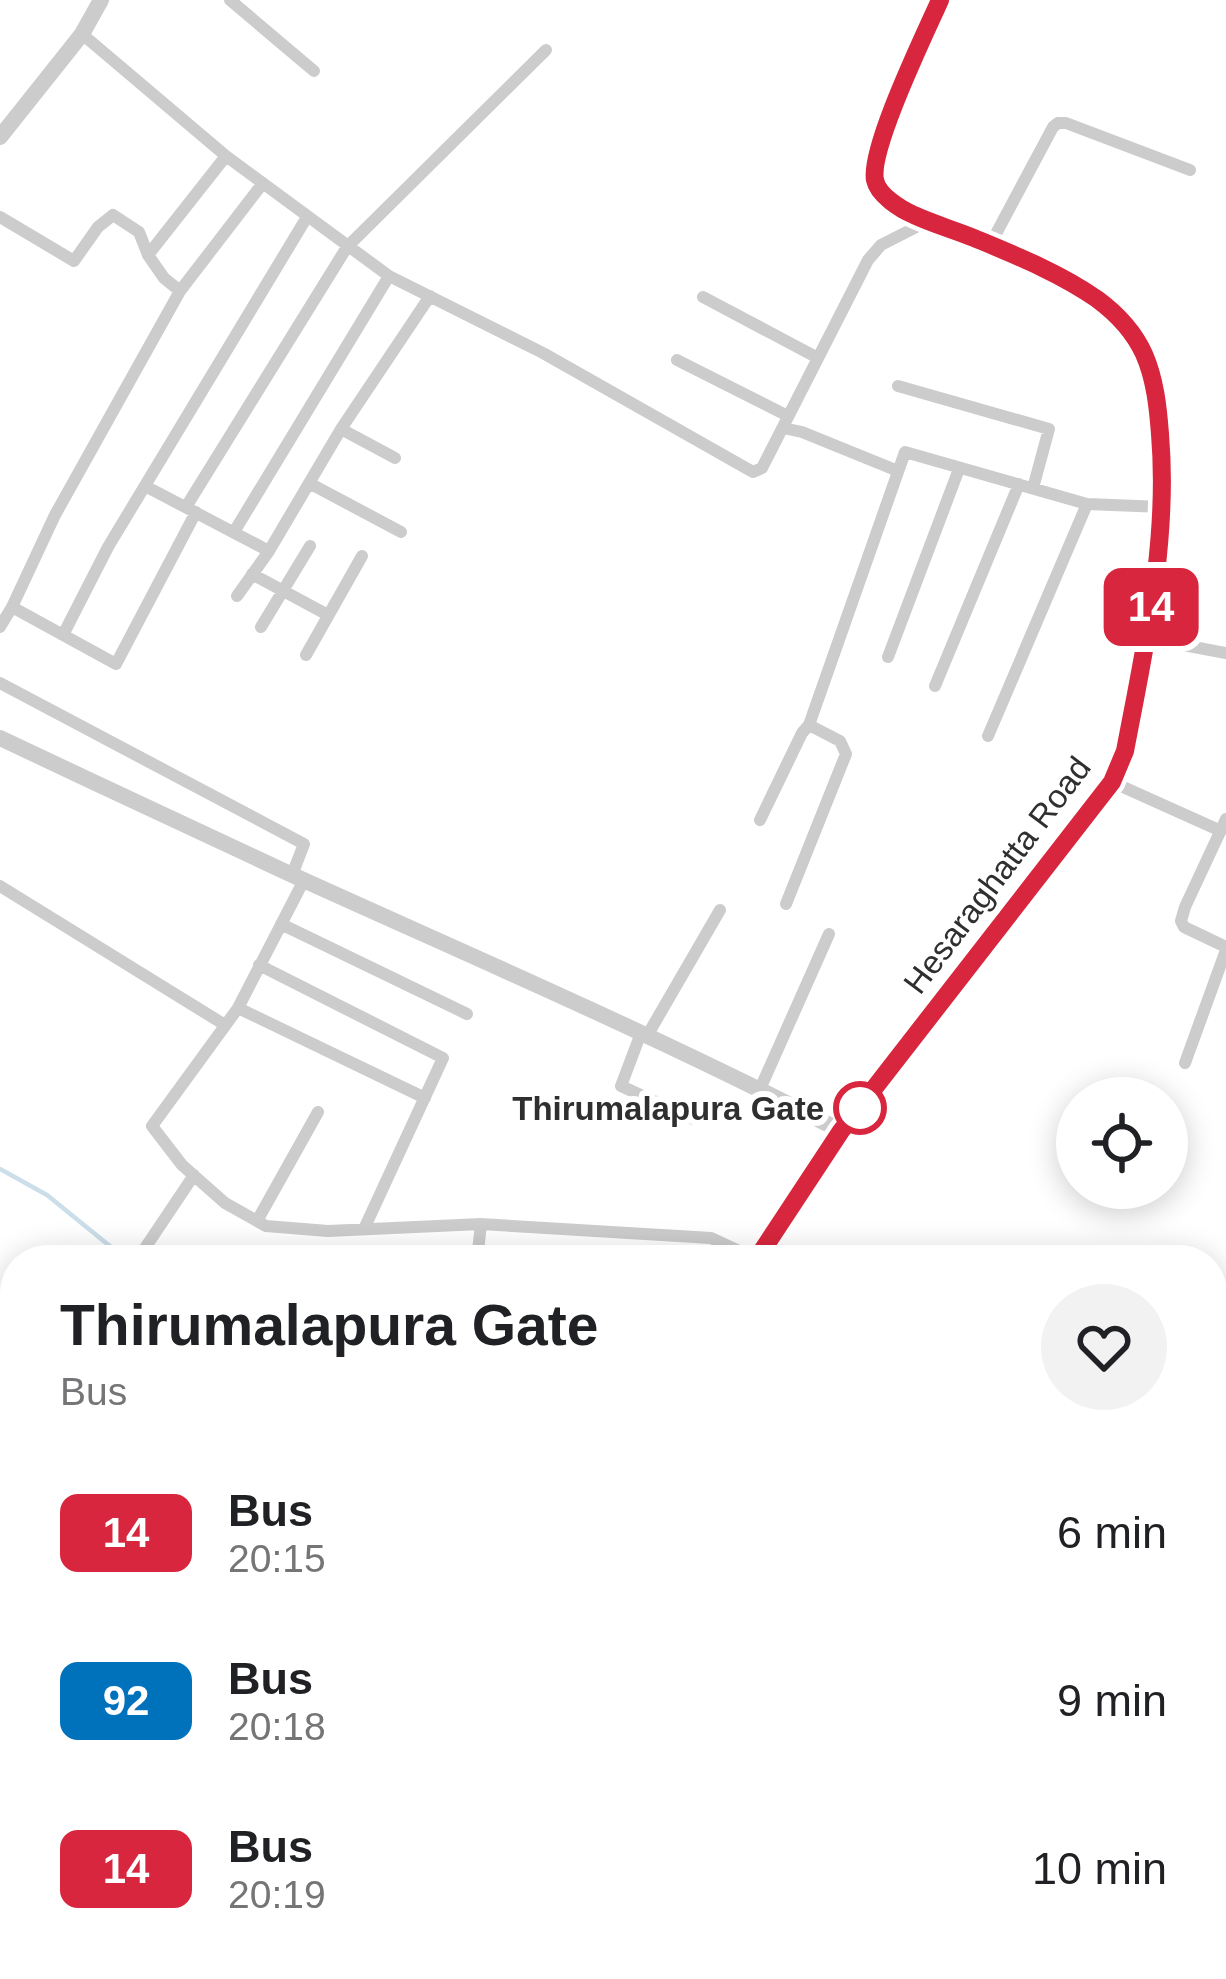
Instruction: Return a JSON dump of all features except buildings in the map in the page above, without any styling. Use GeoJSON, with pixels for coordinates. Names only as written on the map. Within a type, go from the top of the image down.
{"type":"FeatureCollection","features":[{"type":"Feature","properties":{"kind":"main road","name":"Hesaraghatta Road"},"geometry":{"type":"LineString","coordinates":[[766,1245],[841,1131],[1112,782],[1125,751],[1161,541],[1163,465],[1158,403],[1143,353],[1129,329],[1077,287],[991,245],[911,214],[880,191],[874,178],[884,133],[940,0]]}},
{"type":"Feature","properties":{"kind":"street"},"geometry":{"type":"LineString","coordinates":[[0,137],[82,34],[101,0]]}},
{"type":"Feature","properties":{"kind":"street"},"geometry":{"type":"LineString","coordinates":[[230,0],[314,71]]}},
{"type":"Feature","properties":{"kind":"street"},"geometry":{"type":"LineString","coordinates":[[82,34],[226,156],[389,276],[543,353],[753,472],[762,468],[868,260],[881,245],[928,220]]}},
{"type":"Feature","properties":{"kind":"street"},"geometry":{"type":"LineString","coordinates":[[12,608],[116,664],[191,510],[347,247],[546,50]]}},
{"type":"Feature","properties":{"kind":"street"},"geometry":{"type":"LineString","coordinates":[[991,245],[1058,123],[1190,170]]}},
{"type":"Feature","properties":{"kind":"street"},"geometry":{"type":"LineString","coordinates":[[148,255],[226,156]]}},
{"type":"Feature","properties":{"kind":"street"},"geometry":{"type":"LineString","coordinates":[[0,627],[55,515],[180,291],[263,183]]}},
{"type":"Feature","properties":{"kind":"street"},"geometry":{"type":"LineString","coordinates":[[0,217],[74,261],[98,227],[113,215],[139,232],[148,255],[180,291]]}},
{"type":"Feature","properties":{"kind":"street"},"geometry":{"type":"LineString","coordinates":[[63,635],[108,547],[307,218]]}},
{"type":"Feature","properties":{"kind":"street"},"geometry":{"type":"LineString","coordinates":[[234,532],[389,276]]}},
{"type":"Feature","properties":{"kind":"street"},"geometry":{"type":"LineString","coordinates":[[237,596],[430,296]]}},
{"type":"Feature","properties":{"kind":"street"},"geometry":{"type":"LineString","coordinates":[[703,297],[818,358]]}},
{"type":"Feature","properties":{"kind":"street"},"geometry":{"type":"LineString","coordinates":[[677,360],[802,432],[898,472]]}},
{"type":"Feature","properties":{"kind":"street"},"geometry":{"type":"LineString","coordinates":[[898,386],[1049,429],[935,686]]}},
{"type":"Feature","properties":{"kind":"street"},"geometry":{"type":"LineString","coordinates":[[341,429],[395,458]]}},
{"type":"Feature","properties":{"kind":"street"},"geometry":{"type":"LineString","coordinates":[[760,820],[809,725],[905,452],[1087,504],[1162,507]]}},
{"type":"Feature","properties":{"kind":"street"},"geometry":{"type":"LineString","coordinates":[[888,657],[959,469]]}},
{"type":"Feature","properties":{"kind":"street"},"geometry":{"type":"LineString","coordinates":[[309,484],[401,532]]}},
{"type":"Feature","properties":{"kind":"street"},"geometry":{"type":"LineString","coordinates":[[145,486],[269,551]]}},
{"type":"Feature","properties":{"kind":"street"},"geometry":{"type":"LineString","coordinates":[[988,736],[1087,504]]}},
{"type":"Feature","properties":{"kind":"street"},"geometry":{"type":"LineString","coordinates":[[261,627],[310,547]]}},
{"type":"Feature","properties":{"kind":"street"},"geometry":{"type":"LineString","coordinates":[[306,656],[362,556]]}},
{"type":"Feature","properties":{"kind":"street"},"geometry":{"type":"LineString","coordinates":[[252,574],[328,615]]}},
{"type":"Feature","properties":{"kind":"street"},"geometry":{"type":"LineString","coordinates":[[1146,638],[1226,653]]}},
{"type":"Feature","properties":{"kind":"street"},"geometry":{"type":"LineString","coordinates":[[0,683],[304,844],[281,923],[238,1008],[152,1126],[225,1203],[266,1226],[328,1231],[481,1224],[711,1238],[725,1245]]}},
{"type":"Feature","properties":{"kind":"street"},"geometry":{"type":"LineString","coordinates":[[786,904],[846,754],[841,741],[809,725]]}},
{"type":"Feature","properties":{"kind":"street"},"geometry":{"type":"LineString","coordinates":[[0,737],[760,1089],[841,1131]]}},
{"type":"Feature","properties":{"kind":"street"},"geometry":{"type":"LineString","coordinates":[[1112,782],[1223,825],[1181,921],[1184,927],[1226,948],[1185,1064]]}},
{"type":"Feature","properties":{"kind":"street"},"geometry":{"type":"LineString","coordinates":[[0,886],[225,1025]]}},
{"type":"Feature","properties":{"kind":"street"},"geometry":{"type":"LineString","coordinates":[[693,1119],[621,1087],[644,1035],[720,910]]}},
{"type":"Feature","properties":{"kind":"street"},"geometry":{"type":"LineString","coordinates":[[281,923],[467,1014]]}},
{"type":"Feature","properties":{"kind":"street"},"geometry":{"type":"LineString","coordinates":[[760,1089],[830,934]]}},
{"type":"Feature","properties":{"kind":"street"},"geometry":{"type":"LineString","coordinates":[[260,964],[443,1058],[364,1229]]}},
{"type":"Feature","properties":{"kind":"street"},"geometry":{"type":"LineString","coordinates":[[238,1008],[425,1098]]}},
{"type":"Feature","properties":{"kind":"street"},"geometry":{"type":"LineString","coordinates":[[257,1221],[318,1112]]}},
{"type":"Feature","properties":{"kind":"street"},"geometry":{"type":"LineString","coordinates":[[147,1245],[194,1175]]}},
{"type":"Feature","properties":{"kind":"street"},"geometry":{"type":"LineString","coordinates":[[479,1245],[481,1224]]}},
{"type":"Feature","properties":{"kind":"waterway"},"geometry":{"type":"LineString","coordinates":[[0,1169],[47,1195],[109,1245]]}},
{"type":"Feature","properties":{"kind":"bus line","name":"14"},"geometry":{"type":"LineString","coordinates":[[766,1245],[841,1131],[1112,782],[1125,751],[1161,541],[1163,465],[1158,403],[1143,353],[1129,329],[1097,299],[1059,276],[911,214],[880,191],[874,178],[884,133],[940,0]]}},
{"type":"Feature","properties":{"kind":"place","name":"Thirumalapura Gate"},"geometry":{"type":"Point","coordinates":[860,1108]}}]}
